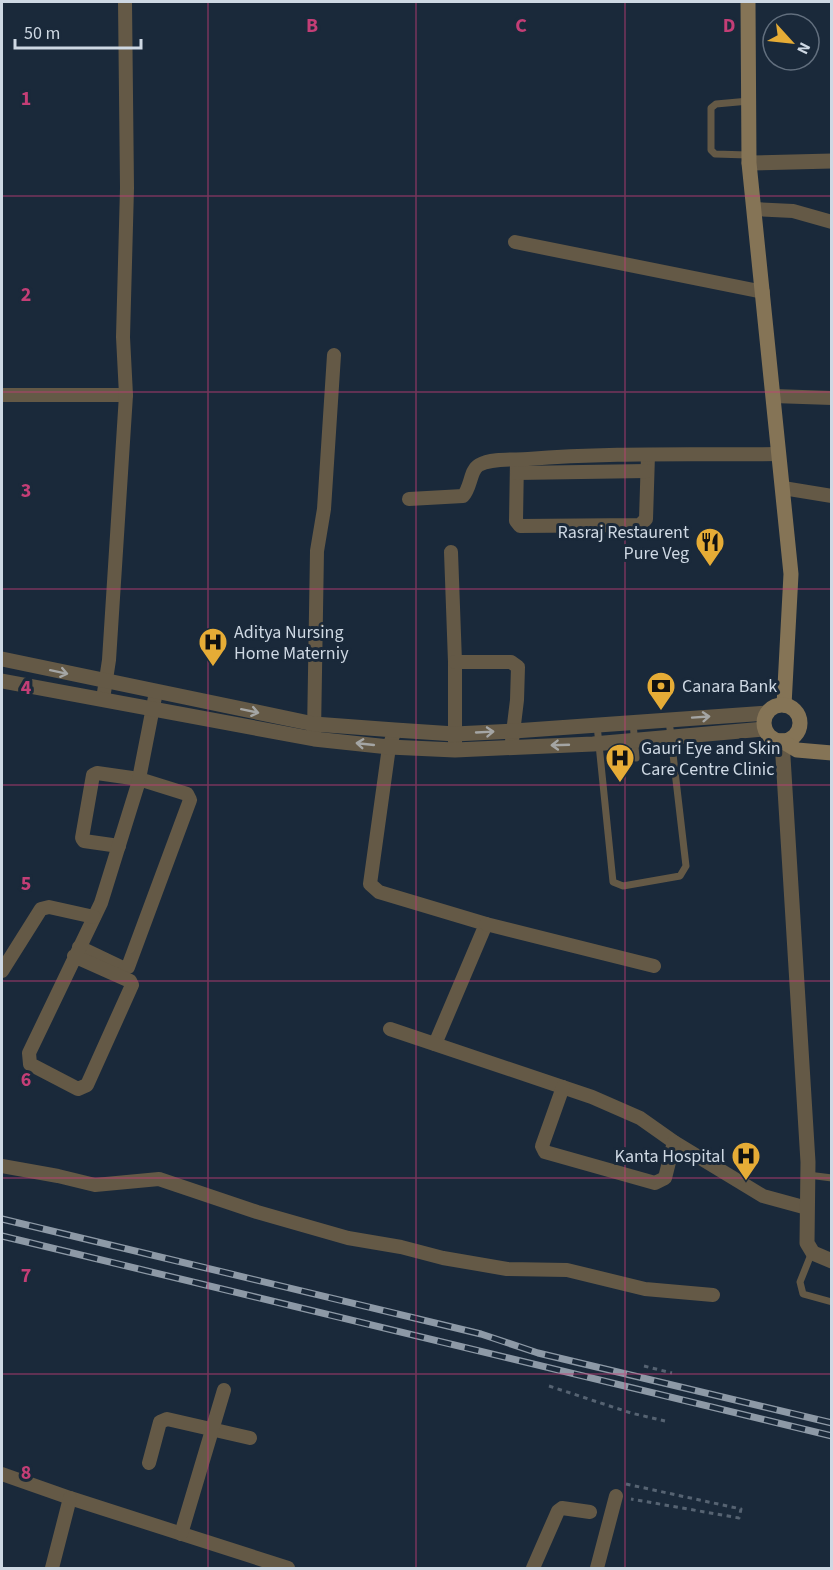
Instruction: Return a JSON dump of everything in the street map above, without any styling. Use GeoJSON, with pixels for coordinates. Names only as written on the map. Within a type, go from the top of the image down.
{"type":"FeatureCollection","features":[{"type":"Feature","properties":{"kind":"main road"},"geometry":{"type":"LineString","coordinates":[[748,2],[748,159],[791,574],[784,705]]}},
{"type":"Feature","properties":{"kind":"main road"},"geometry":{"type":"LineString","coordinates":[[778,705],[789,705],[797,711],[801,719],[800,728],[788,741],[771,738],[765,729],[764,719],[767,713],[778,705]]}},
{"type":"Feature","properties":{"kind":"main road"},"geometry":{"type":"LineString","coordinates":[[782,741],[797,750],[831,753]]}},
{"type":"Feature","properties":{"kind":"street"},"geometry":{"type":"LineString","coordinates":[[103,699],[109,660],[126,395],[123,337],[127,188],[125,2]]}},
{"type":"Feature","properties":{"kind":"street"},"geometry":{"type":"LineString","coordinates":[[748,159],[831,161]]}},
{"type":"Feature","properties":{"kind":"street"},"geometry":{"type":"LineString","coordinates":[[754,209],[793,212],[831,222]]}},
{"type":"Feature","properties":{"kind":"street"},"geometry":{"type":"LineString","coordinates":[[515,242],[763,292]]}},
{"type":"Feature","properties":{"kind":"street"},"geometry":{"type":"LineString","coordinates":[[314,731],[317,551],[324,509],[334,355]]}},
{"type":"Feature","properties":{"kind":"street"},"geometry":{"type":"LineString","coordinates":[[2,394],[126,395]]}},
{"type":"Feature","properties":{"kind":"street"},"geometry":{"type":"LineString","coordinates":[[773,396],[831,398]]}},
{"type":"Feature","properties":{"kind":"street"},"geometry":{"type":"LineString","coordinates":[[517,466],[565,456],[779,454]]}},
{"type":"Feature","properties":{"kind":"street"},"geometry":{"type":"LineString","coordinates":[[517,466],[516,521],[520,526],[640,525],[646,519],[648,455]]}},
{"type":"Feature","properties":{"kind":"street"},"geometry":{"type":"LineString","coordinates":[[410,499],[463,496],[468,490],[474,469],[480,464],[647,471]]}},
{"type":"Feature","properties":{"kind":"street"},"geometry":{"type":"LineString","coordinates":[[783,488],[831,496]]}},
{"type":"Feature","properties":{"kind":"street"},"geometry":{"type":"LineString","coordinates":[[451,552],[455,662],[454,750]]}},
{"type":"Feature","properties":{"kind":"street"},"geometry":{"type":"LineString","coordinates":[[2,659],[156,692],[389,747],[454,750],[598,743],[765,729]]}},
{"type":"Feature","properties":{"kind":"street"},"geometry":{"type":"LineString","coordinates":[[455,662],[511,662],[518,667],[512,747]]}},
{"type":"Feature","properties":{"kind":"street"},"geometry":{"type":"LineString","coordinates":[[2,681],[153,708],[314,731],[394,730],[455,734],[767,713]]}},
{"type":"Feature","properties":{"kind":"street"},"geometry":{"type":"LineString","coordinates":[[76,951],[130,981],[132,985],[87,1085],[78,1089],[30,1064],[29,1053],[76,951],[101,903],[139,779],[156,692]]}},
{"type":"Feature","properties":{"kind":"street"},"geometry":{"type":"LineString","coordinates":[[394,730],[389,747],[370,884],[379,892],[486,924],[654,966]]}},
{"type":"Feature","properties":{"kind":"street"},"geometry":{"type":"LineString","coordinates":[[782,741],[808,1175],[807,1243],[812,1252],[831,1261]]}},
{"type":"Feature","properties":{"kind":"street"},"geometry":{"type":"LineString","coordinates":[[76,951],[123,968],[128,967],[190,800],[187,794],[139,779],[98,773],[93,775],[82,838],[84,842],[119,846]]}},
{"type":"Feature","properties":{"kind":"street"},"geometry":{"type":"LineString","coordinates":[[2,971],[41,909],[49,907],[93,917]]}},
{"type":"Feature","properties":{"kind":"street"},"geometry":{"type":"LineString","coordinates":[[435,1044],[486,924]]}},
{"type":"Feature","properties":{"kind":"street"},"geometry":{"type":"LineString","coordinates":[[390,1029],[592,1096],[640,1118],[763,1196],[807,1208]]}},
{"type":"Feature","properties":{"kind":"street"},"geometry":{"type":"LineString","coordinates":[[563,1087],[542,1146],[545,1152],[655,1184],[665,1178],[675,1142]]}},
{"type":"Feature","properties":{"kind":"street"},"geometry":{"type":"LineString","coordinates":[[2,1167],[58,1176],[95,1185],[159,1179],[257,1212],[337,1235],[443,1258],[507,1269],[567,1270],[645,1289],[713,1295]]}},
{"type":"Feature","properties":{"kind":"street"},"geometry":{"type":"LineString","coordinates":[[182,1534],[224,1390]]}},
{"type":"Feature","properties":{"kind":"street"},"geometry":{"type":"LineString","coordinates":[[149,1463],[160,1422],[167,1419],[250,1438]]}},
{"type":"Feature","properties":{"kind":"street"},"geometry":{"type":"LineString","coordinates":[[2,1474],[288,1569]]}},
{"type":"Feature","properties":{"kind":"street"},"geometry":{"type":"LineString","coordinates":[[597,1569],[616,1496]]}},
{"type":"Feature","properties":{"kind":"street"},"geometry":{"type":"LineString","coordinates":[[52,1569],[70,1498]]}},
{"type":"Feature","properties":{"kind":"street"},"geometry":{"type":"LineString","coordinates":[[533,1569],[558,1511],[562,1508],[590,1512]]}},
{"type":"Feature","properties":{"kind":"lane"},"geometry":{"type":"LineString","coordinates":[[748,101],[716,104],[711,108],[711,150],[715,154],[748,159]]}},
{"type":"Feature","properties":{"kind":"lane"},"geometry":{"type":"LineString","coordinates":[[597,725],[613,882],[623,886],[680,876],[686,866],[669,720]]}},
{"type":"Feature","properties":{"kind":"lane"},"geometry":{"type":"LineString","coordinates":[[633,722],[636,758]]}},
{"type":"Feature","properties":{"kind":"lane"},"geometry":{"type":"LineString","coordinates":[[808,1175],[831,1178]]}},
{"type":"Feature","properties":{"kind":"lane"},"geometry":{"type":"LineString","coordinates":[[812,1252],[800,1282],[803,1294],[831,1302]]}},
{"type":"Feature","properties":{"kind":"path"},"geometry":{"type":"LineString","coordinates":[[644,1366],[672,1373]]}},
{"type":"Feature","properties":{"kind":"path"},"geometry":{"type":"LineString","coordinates":[[549,1386],[631,1413],[665,1421]]}},
{"type":"Feature","properties":{"kind":"path"},"geometry":{"type":"LineString","coordinates":[[616,1496],[739,1518],[741,1509],[624,1484]]}},
{"type":"Feature","properties":{"kind":"railway"},"geometry":{"type":"LineString","coordinates":[[2,1219],[481,1334],[538,1353],[832,1423]]}},
{"type":"Feature","properties":{"kind":"railway"},"geometry":{"type":"LineString","coordinates":[[2,1236],[832,1436]]}},
{"type":"Feature","properties":{"kind":"place","name":"Rasraj Restaurent Pure Veg"},"geometry":{"type":"Point","coordinates":[710,568]}},
{"type":"Feature","properties":{"kind":"place","name":"Aditya Nursing Home Materniy"},"geometry":{"type":"Point","coordinates":[213,668]}},
{"type":"Feature","properties":{"kind":"place","name":"Canara Bank"},"geometry":{"type":"Point","coordinates":[661,712]}},
{"type":"Feature","properties":{"kind":"place","name":"Gauri Eye and Skin Care Centre Clinic"},"geometry":{"type":"Point","coordinates":[620,784]}},
{"type":"Feature","properties":{"kind":"place","name":"Kanta Hospital"},"geometry":{"type":"Point","coordinates":[746,1182]}}]}
